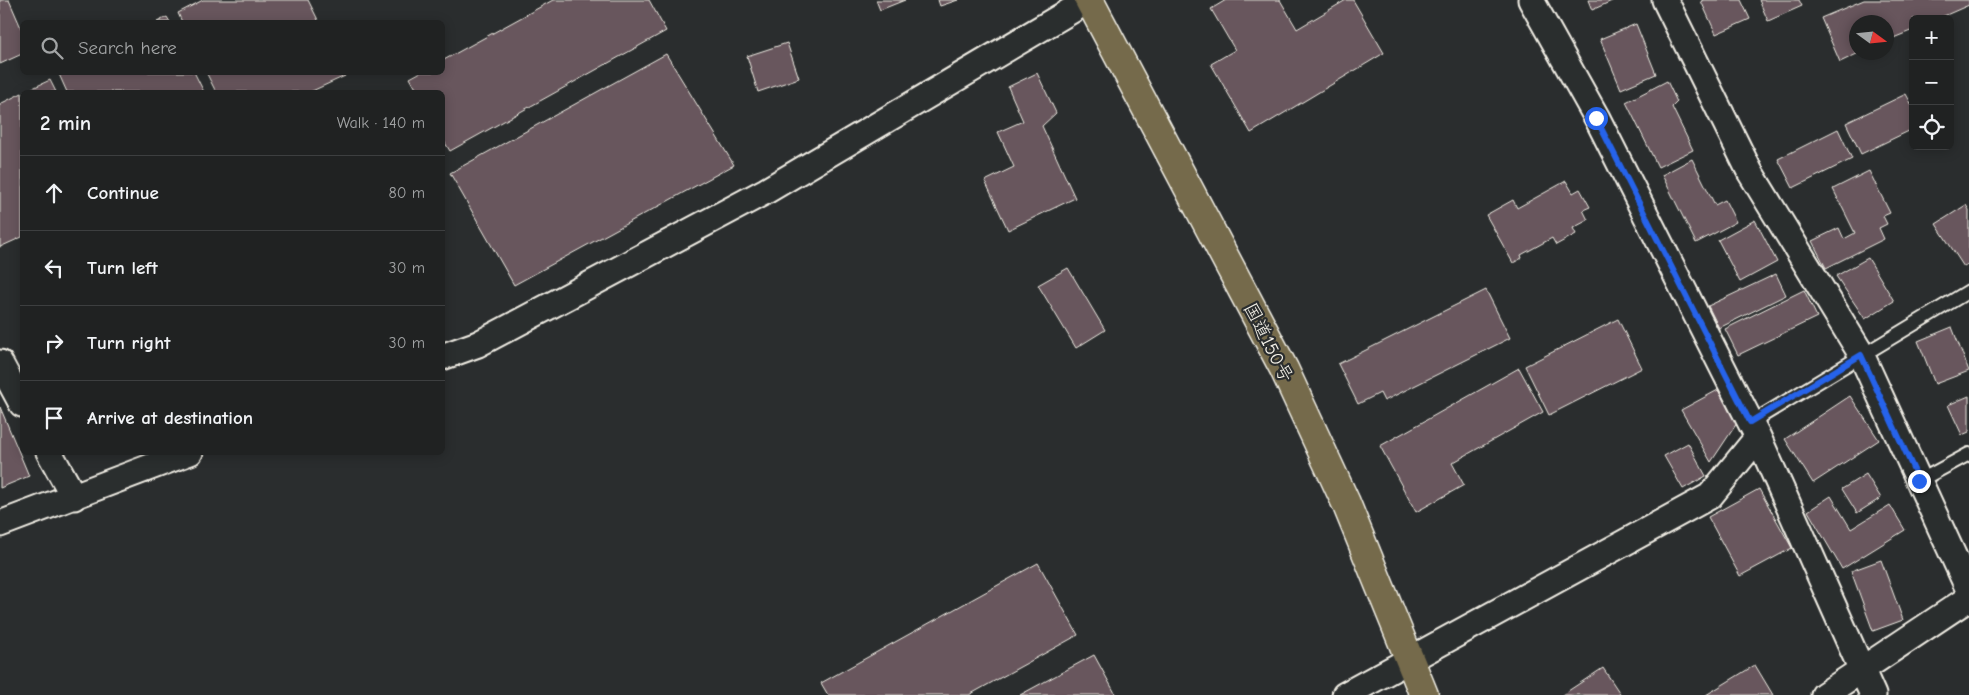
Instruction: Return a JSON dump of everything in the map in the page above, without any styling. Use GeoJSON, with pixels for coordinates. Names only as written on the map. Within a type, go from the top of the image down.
{"type":"FeatureCollection","features":[{"type":"Feature","properties":{"kind":"highway","name":"国道150号"},"geometry":{"type":"LineString","coordinates":[[1089,0],[1284,370],[1346,503],[1424,695]]}},
{"type":"Feature","properties":{"kind":"street"},"geometry":{"type":"LineString","coordinates":[[445,356],[478,344],[766,190],[1089,0]]}},
{"type":"Feature","properties":{"kind":"street"},"geometry":{"type":"LineString","coordinates":[[1531,0],[1596,118],[1754,430],[1860,670],[1873,695]]}},
{"type":"Feature","properties":{"kind":"street"},"geometry":{"type":"LineString","coordinates":[[1665,0],[1750,172],[1861,355],[1969,590]]}},
{"type":"Feature","properties":{"kind":"street"},"geometry":{"type":"LineString","coordinates":[[0,363],[20,400]]}},
{"type":"Feature","properties":{"kind":"street"},"geometry":{"type":"LineString","coordinates":[[1345,695],[1710,496],[1754,430]]}},
{"type":"Feature","properties":{"kind":"street"},"geometry":{"type":"LineString","coordinates":[[51,455],[74,497]]}},
{"type":"Feature","properties":{"kind":"street"},"geometry":{"type":"LineString","coordinates":[[0,524],[182,455]]}},
{"type":"Feature","properties":{"kind":"street"},"geometry":{"type":"LineString","coordinates":[[1824,695],[1969,598]]}},
{"type":"Feature","properties":{"kind":"lane"},"geometry":{"type":"LineString","coordinates":[[1754,430],[1861,355],[1969,291]]}},
{"type":"Feature","properties":{"kind":"lane"},"geometry":{"type":"LineString","coordinates":[[1919,481],[1969,454]]}},
{"type":"Feature","properties":{"kind":"building"},"geometry":{"type":"Polygon","coordinates":[[[0,0],[9,0],[20,25],[20,55],[0,64],[0,0]]]}},
{"type":"Feature","properties":{"kind":"building"},"geometry":{"type":"Polygon","coordinates":[[[203,0],[308,0],[318,20],[181,20],[178,13],[203,0]]]}},
{"type":"Feature","properties":{"kind":"building"},"geometry":{"type":"Polygon","coordinates":[[[553,0],[649,0],[666,31],[450,151],[445,143],[445,90],[417,90],[410,78],[416,75],[445,75],[445,59],[553,0]]]}},
{"type":"Feature","properties":{"kind":"building"},"geometry":{"type":"Polygon","coordinates":[[[876,0],[905,0],[880,10],[876,0]]]}},
{"type":"Feature","properties":{"kind":"building"},"geometry":{"type":"Polygon","coordinates":[[[938,0],[958,0],[940,6],[938,0]]]}},
{"type":"Feature","properties":{"kind":"building"},"geometry":{"type":"Polygon","coordinates":[[[1226,0],[1280,0],[1297,29],[1346,0],[1353,0],[1384,53],[1251,133],[1211,64],[1235,50],[1211,9],[1226,0]]]}},
{"type":"Feature","properties":{"kind":"building"},"geometry":{"type":"Polygon","coordinates":[[[1588,0],[1614,0],[1592,10],[1588,0]]]}},
{"type":"Feature","properties":{"kind":"building"},"geometry":{"type":"Polygon","coordinates":[[[1741,0],[1750,19],[1716,34],[1701,1],[1741,0]]]}},
{"type":"Feature","properties":{"kind":"building"},"geometry":{"type":"Polygon","coordinates":[[[1759,0],[1799,0],[1802,6],[1768,21],[1759,0]]]}},
{"type":"Feature","properties":{"kind":"building"},"geometry":{"type":"Polygon","coordinates":[[[1864,0],[1969,0],[1969,5],[1946,15],[1909,15],[1909,32],[1894,38],[1894,15],[1849,15],[1849,58],[1840,62],[1821,18],[1864,0]]]}},
{"type":"Feature","properties":{"kind":"building"},"geometry":{"type":"Polygon","coordinates":[[[1636,24],[1656,74],[1621,89],[1600,39],[1636,24]]]}},
{"type":"Feature","properties":{"kind":"building"},"geometry":{"type":"Polygon","coordinates":[[[787,43],[799,78],[758,92],[747,56],[787,43]]]}},
{"type":"Feature","properties":{"kind":"building"},"geometry":{"type":"Polygon","coordinates":[[[666,54],[734,165],[514,285],[450,173],[666,54]]]}},
{"type":"Feature","properties":{"kind":"building"},"geometry":{"type":"Polygon","coordinates":[[[1037,73],[1056,113],[1042,126],[1075,198],[1008,230],[985,181],[1014,167],[998,132],[1023,121],[1008,87],[1037,73]]]}},
{"type":"Feature","properties":{"kind":"building"},"geometry":{"type":"Polygon","coordinates":[[[59,75],[196,75],[203,90],[66,90],[59,75]]]}},
{"type":"Feature","properties":{"kind":"building"},"geometry":{"type":"Polygon","coordinates":[[[208,75],[345,76],[314,90],[215,90],[208,75]]]}},
{"type":"Feature","properties":{"kind":"building"},"geometry":{"type":"Polygon","coordinates":[[[50,80],[55,90],[28,90],[50,80]]]}},
{"type":"Feature","properties":{"kind":"building"},"geometry":{"type":"Polygon","coordinates":[[[1667,81],[1677,102],[1672,107],[1693,150],[1658,167],[1626,102],[1667,81]]]}},
{"type":"Feature","properties":{"kind":"building"},"geometry":{"type":"Polygon","coordinates":[[[20,94],[20,238],[0,247],[0,104],[20,94]]]}},
{"type":"Feature","properties":{"kind":"building"},"geometry":{"type":"Polygon","coordinates":[[[1906,94],[1909,100],[1909,131],[1861,154],[1846,123],[1906,94]]]}},
{"type":"Feature","properties":{"kind":"building"},"geometry":{"type":"Polygon","coordinates":[[[1838,129],[1852,159],[1793,188],[1778,159],[1838,129]]]}},
{"type":"Feature","properties":{"kind":"building"},"geometry":{"type":"Polygon","coordinates":[[[1692,159],[1715,205],[1725,200],[1736,222],[1696,243],[1662,175],[1692,159]]]}},
{"type":"Feature","properties":{"kind":"building"},"geometry":{"type":"Polygon","coordinates":[[[1869,171],[1890,213],[1883,216],[1887,224],[1879,228],[1884,239],[1826,268],[1812,241],[1839,228],[1844,239],[1855,233],[1833,189],[1869,171]]]}},
{"type":"Feature","properties":{"kind":"building"},"geometry":{"type":"Polygon","coordinates":[[[1566,181],[1573,193],[1580,189],[1590,207],[1583,210],[1588,220],[1573,228],[1576,234],[1556,245],[1552,238],[1521,255],[1522,258],[1513,263],[1486,215],[1513,200],[1517,208],[1566,181]]]}},
{"type":"Feature","properties":{"kind":"building"},"geometry":{"type":"Polygon","coordinates":[[[1966,205],[1969,210],[1969,264],[1964,267],[1936,224],[1966,205]]]}},
{"type":"Feature","properties":{"kind":"building"},"geometry":{"type":"Polygon","coordinates":[[[1755,220],[1777,262],[1740,282],[1718,240],[1755,220]]]}},
{"type":"Feature","properties":{"kind":"building"},"geometry":{"type":"Polygon","coordinates":[[[1868,258],[1894,301],[1865,319],[1836,276],[1868,258]]]}},
{"type":"Feature","properties":{"kind":"building"},"geometry":{"type":"Polygon","coordinates":[[[1068,268],[1105,330],[1076,348],[1038,285],[1068,268]]]}},
{"type":"Feature","properties":{"kind":"building"},"geometry":{"type":"Polygon","coordinates":[[[1776,274],[1786,295],[1719,328],[1708,306],[1776,274]]]}},
{"type":"Feature","properties":{"kind":"building"},"geometry":{"type":"Polygon","coordinates":[[[1486,290],[1510,338],[1384,401],[1380,393],[1358,404],[1338,364],[1486,290]]]}},
{"type":"Feature","properties":{"kind":"building"},"geometry":{"type":"Polygon","coordinates":[[[1804,290],[1817,317],[1738,355],[1725,329],[1804,290]]]}},
{"type":"Feature","properties":{"kind":"building"},"geometry":{"type":"Polygon","coordinates":[[[1618,319],[1642,368],[1549,415],[1525,366],[1618,319]]]}},
{"type":"Feature","properties":{"kind":"building"},"geometry":{"type":"Polygon","coordinates":[[[1952,327],[1969,371],[1935,384],[1918,341],[1952,327]]]}},
{"type":"Feature","properties":{"kind":"building"},"geometry":{"type":"Polygon","coordinates":[[[1519,368],[1543,412],[1452,463],[1464,485],[1416,512],[1380,446],[1519,368]]]}},
{"type":"Feature","properties":{"kind":"building"},"geometry":{"type":"Polygon","coordinates":[[[1718,390],[1737,423],[1711,462],[1681,410],[1718,390]]]}},
{"type":"Feature","properties":{"kind":"building"},"geometry":{"type":"Polygon","coordinates":[[[1850,396],[1879,440],[1813,483],[1785,439],[1850,396]]]}},
{"type":"Feature","properties":{"kind":"building"},"geometry":{"type":"Polygon","coordinates":[[[1969,396],[1969,432],[1962,435],[1948,405],[1969,396]]]}},
{"type":"Feature","properties":{"kind":"building"},"geometry":{"type":"Polygon","coordinates":[[[0,407],[29,476],[0,488],[0,407]]]}},
{"type":"Feature","properties":{"kind":"building"},"geometry":{"type":"Polygon","coordinates":[[[1688,443],[1706,476],[1683,489],[1664,456],[1688,443]]]}},
{"type":"Feature","properties":{"kind":"building"},"geometry":{"type":"Polygon","coordinates":[[[1866,474],[1881,498],[1857,513],[1842,489],[1866,474]]]}},
{"type":"Feature","properties":{"kind":"building"},"geometry":{"type":"Polygon","coordinates":[[[1759,489],[1792,548],[1740,576],[1708,517],[1759,489]]]}},
{"type":"Feature","properties":{"kind":"building"},"geometry":{"type":"Polygon","coordinates":[[[1831,496],[1851,529],[1890,505],[1905,530],[1842,569],[1808,511],[1831,496]]]}},
{"type":"Feature","properties":{"kind":"building"},"geometry":{"type":"Polygon","coordinates":[[[1881,560],[1903,620],[1873,631],[1851,571],[1881,560]]]}},
{"type":"Feature","properties":{"kind":"building"},"geometry":{"type":"Polygon","coordinates":[[[1038,563],[1078,635],[969,695],[828,695],[821,683],[1038,563]]]}},
{"type":"Feature","properties":{"kind":"building"},"geometry":{"type":"Polygon","coordinates":[[[1094,655],[1116,695],[1020,695],[1094,655]]]}},
{"type":"Feature","properties":{"kind":"building"},"geometry":{"type":"Polygon","coordinates":[[[1755,665],[1773,695],[1706,695],[1755,665]]]}},
{"type":"Feature","properties":{"kind":"building"},"geometry":{"type":"Polygon","coordinates":[[[1603,668],[1621,695],[1562,695],[1603,668]]]}},
{"type":"Feature","properties":{"kind":"route"},"geometry":{"type":"LineString","coordinates":[[1596,118],[1750,422],[1861,355],[1919,481]]}}]}
